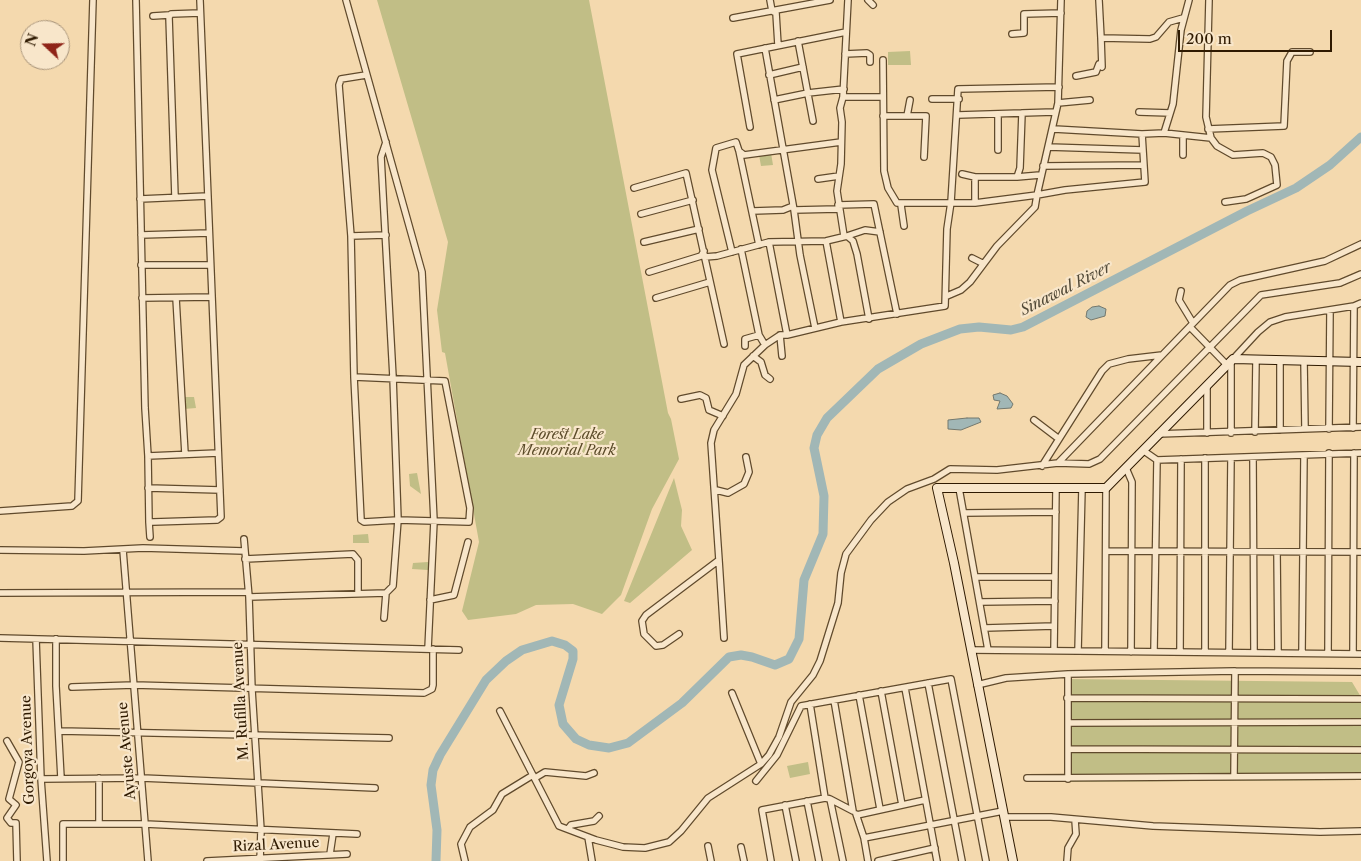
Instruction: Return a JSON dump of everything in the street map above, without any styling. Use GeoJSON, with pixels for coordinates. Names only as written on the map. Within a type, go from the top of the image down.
{"type":"FeatureCollection","features":[{"type":"Feature","properties":{"kind":"street"},"geometry":{"type":"LineString","coordinates":[[0,511],[72,506],[78,501],[93,0]]}},
{"type":"Feature","properties":{"kind":"street"},"geometry":{"type":"LineString","coordinates":[[136,0],[141,265],[150,537]]}},
{"type":"Feature","properties":{"kind":"street"},"geometry":{"type":"LineString","coordinates":[[149,522],[220,520],[200,0]]}},
{"type":"Feature","properties":{"kind":"street"},"geometry":{"type":"LineString","coordinates":[[72,687],[134,685],[252,690],[424,693],[432,689],[430,600],[434,521],[422,272],[346,0]]}},
{"type":"Feature","properties":{"kind":"street"},"geometry":{"type":"LineString","coordinates":[[770,0],[772,11],[776,13],[778,46]]}},
{"type":"Feature","properties":{"kind":"street"},"geometry":{"type":"LineString","coordinates":[[734,18],[830,0]]}},
{"type":"Feature","properties":{"kind":"street"},"geometry":{"type":"LineString","coordinates":[[845,236],[838,207],[842,122],[840,108],[844,89],[848,0]]}},
{"type":"Feature","properties":{"kind":"street"},"geometry":{"type":"LineString","coordinates":[[868,0],[873,6]]}},
{"type":"Feature","properties":{"kind":"street"},"geometry":{"type":"LineString","coordinates":[[947,296],[966,286],[982,263],[1035,207],[1040,176],[1054,129],[1054,112],[1058,103],[1061,0]]}},
{"type":"Feature","properties":{"kind":"street"},"geometry":{"type":"LineString","coordinates":[[1076,76],[1096,72],[1099,64],[1102,67],[1099,0]]}},
{"type":"Feature","properties":{"kind":"street"},"geometry":{"type":"LineString","coordinates":[[1164,133],[1170,113],[1183,18],[1189,0]]}},
{"type":"Feature","properties":{"kind":"street"},"geometry":{"type":"LineString","coordinates":[[1209,0],[1206,117],[1211,138],[1217,146],[1233,155],[1264,153],[1271,157],[1275,165],[1277,185],[1246,199],[1225,202]]}},
{"type":"Feature","properties":{"kind":"street"},"geometry":{"type":"LineString","coordinates":[[153,16],[200,13]]}},
{"type":"Feature","properties":{"kind":"street"},"geometry":{"type":"LineString","coordinates":[[1012,34],[1024,33],[1024,14],[1061,13]]}},
{"type":"Feature","properties":{"kind":"street"},"geometry":{"type":"LineString","coordinates":[[169,15],[175,197]]}},
{"type":"Feature","properties":{"kind":"street"},"geometry":{"type":"LineString","coordinates":[[1101,38],[1150,39],[1156,37],[1169,22],[1183,18]]}},
{"type":"Feature","properties":{"kind":"street"},"geometry":{"type":"LineString","coordinates":[[750,127],[737,54],[846,32]]}},
{"type":"Feature","properties":{"kind":"street"},"geometry":{"type":"LineString","coordinates":[[798,41],[813,121]]}},
{"type":"Feature","properties":{"kind":"street"},"geometry":{"type":"LineString","coordinates":[[765,48],[794,208],[798,242],[815,328]]}},
{"type":"Feature","properties":{"kind":"street"},"geometry":{"type":"LineString","coordinates":[[1208,129],[1284,126],[1288,58],[1292,52],[1310,52]]}},
{"type":"Feature","properties":{"kind":"street"},"geometry":{"type":"LineString","coordinates":[[845,54],[869,54],[870,62]]}},
{"type":"Feature","properties":{"kind":"street"},"geometry":{"type":"LineString","coordinates":[[883,60],[882,116],[885,177],[890,193],[897,203],[975,203],[1065,190],[1144,182],[1142,134]]}},
{"type":"Feature","properties":{"kind":"street"},"geometry":{"type":"LineString","coordinates":[[769,75],[803,67]]}},
{"type":"Feature","properties":{"kind":"street"},"geometry":{"type":"LineString","coordinates":[[354,377],[394,377],[444,380],[446,382],[471,513],[470,520],[467,523],[398,520],[364,522],[361,520],[354,377],[351,236],[339,82],[346,78],[366,75]]}},
{"type":"Feature","properties":{"kind":"street"},"geometry":{"type":"LineString","coordinates":[[724,638],[716,490],[711,443],[714,430],[736,394],[744,366],[765,345],[780,335],[841,322],[945,306],[947,296],[947,229],[958,115],[958,89],[1059,87]]}},
{"type":"Feature","properties":{"kind":"street"},"geometry":{"type":"LineString","coordinates":[[774,100],[808,93],[844,89]]}},
{"type":"Feature","properties":{"kind":"street"},"geometry":{"type":"LineString","coordinates":[[843,97],[883,97]]}},
{"type":"Feature","properties":{"kind":"street"},"geometry":{"type":"LineString","coordinates":[[932,99],[959,99]]}},
{"type":"Feature","properties":{"kind":"street"},"geometry":{"type":"LineString","coordinates":[[907,116],[910,100]]}},
{"type":"Feature","properties":{"kind":"street"},"geometry":{"type":"LineString","coordinates":[[1058,103],[1090,100]]}},
{"type":"Feature","properties":{"kind":"street"},"geometry":{"type":"LineString","coordinates":[[958,115],[1054,112]]}},
{"type":"Feature","properties":{"kind":"street"},"geometry":{"type":"LineString","coordinates":[[1139,112],[1170,113]]}},
{"type":"Feature","properties":{"kind":"street"},"geometry":{"type":"LineString","coordinates":[[1017,177],[1020,168],[1022,113]]}},
{"type":"Feature","properties":{"kind":"street"},"geometry":{"type":"LineString","coordinates":[[998,114],[998,150]]}},
{"type":"Feature","properties":{"kind":"street"},"geometry":{"type":"LineString","coordinates":[[882,116],[926,116],[924,156]]}},
{"type":"Feature","properties":{"kind":"street"},"geometry":{"type":"LineString","coordinates":[[1054,129],[1142,134],[1164,133],[1211,138]]}},
{"type":"Feature","properties":{"kind":"street"},"geometry":{"type":"LineString","coordinates":[[1183,136],[1183,155]]}},
{"type":"Feature","properties":{"kind":"street"},"geometry":{"type":"LineString","coordinates":[[384,618],[386,593],[393,586],[398,520],[394,377],[382,157],[386,142]]}},
{"type":"Feature","properties":{"kind":"street"},"geometry":{"type":"LineString","coordinates":[[732,252],[712,170],[713,162],[716,158],[714,150],[720,145],[736,142],[759,244]]}},
{"type":"Feature","properties":{"kind":"street"},"geometry":{"type":"LineString","coordinates":[[738,151],[744,155],[841,142]]}},
{"type":"Feature","properties":{"kind":"street"},"geometry":{"type":"LineString","coordinates":[[1048,147],[1143,150]]}},
{"type":"Feature","properties":{"kind":"street"},"geometry":{"type":"LineString","coordinates":[[1044,166],[1144,165]]}},
{"type":"Feature","properties":{"kind":"street"},"geometry":{"type":"LineString","coordinates":[[634,188],[686,173],[724,344]]}},
{"type":"Feature","properties":{"kind":"street"},"geometry":{"type":"LineString","coordinates":[[962,174],[975,177],[1040,176]]}},
{"type":"Feature","properties":{"kind":"street"},"geometry":{"type":"LineString","coordinates":[[818,179],[839,176]]}},
{"type":"Feature","properties":{"kind":"street"},"geometry":{"type":"LineString","coordinates":[[975,177],[975,203]]}},
{"type":"Feature","properties":{"kind":"street"},"geometry":{"type":"LineString","coordinates":[[140,199],[208,196]]}},
{"type":"Feature","properties":{"kind":"street"},"geometry":{"type":"LineString","coordinates":[[641,214],[693,200]]}},
{"type":"Feature","properties":{"kind":"street"},"geometry":{"type":"LineString","coordinates":[[752,211],[874,204],[897,314]]}},
{"type":"Feature","properties":{"kind":"street"},"geometry":{"type":"LineString","coordinates":[[901,204],[904,226]]}},
{"type":"Feature","properties":{"kind":"street"},"geometry":{"type":"LineString","coordinates":[[644,242],[699,229]]}},
{"type":"Feature","properties":{"kind":"street"},"geometry":{"type":"LineString","coordinates":[[649,272],[705,254],[732,252],[769,242],[826,240],[865,230],[880,232]]}},
{"type":"Feature","properties":{"kind":"street"},"geometry":{"type":"LineString","coordinates":[[141,235],[209,233]]}},
{"type":"Feature","properties":{"kind":"street"},"geometry":{"type":"LineString","coordinates":[[351,236],[386,235]]}},
{"type":"Feature","properties":{"kind":"street"},"geometry":{"type":"LineString","coordinates":[[845,236],[852,238],[855,246],[868,319]]}},
{"type":"Feature","properties":{"kind":"street"},"geometry":{"type":"LineString","coordinates":[[826,240],[841,322]]}},
{"type":"Feature","properties":{"kind":"street"},"geometry":{"type":"LineString","coordinates":[[769,242],[787,335]]}},
{"type":"Feature","properties":{"kind":"street"},"geometry":{"type":"LineString","coordinates":[[1058,463],[1230,285],[1240,280],[1317,263],[1344,254],[1361,244]]}},
{"type":"Feature","properties":{"kind":"street"},"geometry":{"type":"LineString","coordinates":[[741,249],[759,334],[765,345]]}},
{"type":"Feature","properties":{"kind":"street"},"geometry":{"type":"LineString","coordinates":[[972,258],[982,263]]}},
{"type":"Feature","properties":{"kind":"street"},"geometry":{"type":"LineString","coordinates":[[141,265],[210,264]]}},
{"type":"Feature","properties":{"kind":"street"},"geometry":{"type":"LineString","coordinates":[[500,711],[556,824],[588,838],[623,847],[645,848],[662,845],[681,831],[714,792],[761,764],[769,755],[779,737],[795,695],[813,675],[820,661],[838,603],[843,563],[850,548],[888,502],[907,489],[934,479],[950,469],[997,470],[1058,463],[1089,464],[1100,459],[1261,295],[1340,283],[1361,274]]}},
{"type":"Feature","properties":{"kind":"street"},"geometry":{"type":"LineString","coordinates":[[656,298],[710,282]]}},
{"type":"Feature","properties":{"kind":"street"},"geometry":{"type":"LineString","coordinates":[[1181,291],[1180,300],[1191,325],[1209,347],[1230,362],[1357,362]]}},
{"type":"Feature","properties":{"kind":"street"},"geometry":{"type":"LineString","coordinates":[[142,298],[212,297]]}},
{"type":"Feature","properties":{"kind":"street"},"geometry":{"type":"LineString","coordinates":[[176,298],[185,454]]}},
{"type":"Feature","properties":{"kind":"street"},"geometry":{"type":"LineString","coordinates":[[936,488],[1106,488],[1258,332],[1270,322],[1285,317],[1354,306],[1361,303]]}},
{"type":"Feature","properties":{"kind":"street"},"geometry":{"type":"LineString","coordinates":[[1354,306],[1357,362],[1354,428]]}},
{"type":"Feature","properties":{"kind":"street"},"geometry":{"type":"LineString","coordinates":[[1329,429],[1330,310]]}},
{"type":"Feature","properties":{"kind":"street"},"geometry":{"type":"LineString","coordinates":[[745,346],[745,339],[759,334]]}},
{"type":"Feature","properties":{"kind":"street"},"geometry":{"type":"LineString","coordinates":[[780,335],[782,356]]}},
{"type":"Feature","properties":{"kind":"street"},"geometry":{"type":"LineString","coordinates":[[1042,466],[1102,371],[1109,364],[1128,359],[1162,355]]}},
{"type":"Feature","properties":{"kind":"street"},"geometry":{"type":"LineString","coordinates":[[753,356],[761,362],[765,374],[770,379]]}},
{"type":"Feature","properties":{"kind":"street"},"geometry":{"type":"LineString","coordinates":[[1255,432],[1256,361]]}},
{"type":"Feature","properties":{"kind":"street"},"geometry":{"type":"LineString","coordinates":[[1304,361],[1305,430]]}},
{"type":"Feature","properties":{"kind":"street"},"geometry":{"type":"LineString","coordinates":[[1230,362],[1232,433]]}},
{"type":"Feature","properties":{"kind":"street"},"geometry":{"type":"LineString","coordinates":[[1280,362],[1280,430]]}},
{"type":"Feature","properties":{"kind":"street"},"geometry":{"type":"LineString","coordinates":[[1207,386],[1207,433]]}},
{"type":"Feature","properties":{"kind":"street"},"geometry":{"type":"LineString","coordinates":[[681,399],[695,394],[703,396],[709,410],[723,416]]}},
{"type":"Feature","properties":{"kind":"street"},"geometry":{"type":"LineString","coordinates":[[1034,420],[1059,439]]}},
{"type":"Feature","properties":{"kind":"street"},"geometry":{"type":"LineString","coordinates":[[1158,434],[1232,433],[1361,427]]}},
{"type":"Feature","properties":{"kind":"street"},"geometry":{"type":"LineString","coordinates":[[1144,451],[1157,460],[1361,453]]}},
{"type":"Feature","properties":{"kind":"street"},"geometry":{"type":"LineString","coordinates":[[148,456],[218,453]]}},
{"type":"Feature","properties":{"kind":"street"},"geometry":{"type":"LineString","coordinates":[[1353,654],[1352,552],[1354,453]]}},
{"type":"Feature","properties":{"kind":"street"},"geometry":{"type":"LineString","coordinates":[[1328,653],[1329,454]]}},
{"type":"Feature","properties":{"kind":"street"},"geometry":{"type":"LineString","coordinates":[[1302,652],[1304,455]]}},
{"type":"Feature","properties":{"kind":"street"},"geometry":{"type":"LineString","coordinates":[[716,490],[728,493],[744,484],[749,472],[746,457]]}},
{"type":"Feature","properties":{"kind":"street"},"geometry":{"type":"LineString","coordinates":[[1253,457],[1254,652]]}},
{"type":"Feature","properties":{"kind":"street"},"geometry":{"type":"LineString","coordinates":[[1205,458],[1205,652]]}},
{"type":"Feature","properties":{"kind":"street"},"geometry":{"type":"LineString","coordinates":[[1228,652],[1231,458]]}},
{"type":"Feature","properties":{"kind":"street"},"geometry":{"type":"LineString","coordinates":[[1180,652],[1181,459]]}},
{"type":"Feature","properties":{"kind":"street"},"geometry":{"type":"LineString","coordinates":[[1154,651],[1157,460]]}},
{"type":"Feature","properties":{"kind":"street"},"geometry":{"type":"LineString","coordinates":[[1126,468],[1132,482],[1131,652]]}},
{"type":"Feature","properties":{"kind":"street"},"geometry":{"type":"LineString","coordinates":[[934,479],[971,650],[1013,861]]}},
{"type":"Feature","properties":{"kind":"street"},"geometry":{"type":"LineString","coordinates":[[148,488],[220,490]]}},
{"type":"Feature","properties":{"kind":"street"},"geometry":{"type":"LineString","coordinates":[[959,488],[977,577],[988,650]]}},
{"type":"Feature","properties":{"kind":"street"},"geometry":{"type":"LineString","coordinates":[[1054,651],[1056,488]]}},
{"type":"Feature","properties":{"kind":"street"},"geometry":{"type":"LineString","coordinates":[[1078,651],[1082,488]]}},
{"type":"Feature","properties":{"kind":"street"},"geometry":{"type":"LineString","coordinates":[[1105,651],[1106,488]]}},
{"type":"Feature","properties":{"kind":"street"},"geometry":{"type":"LineString","coordinates":[[964,513],[1056,512]]}},
{"type":"Feature","properties":{"kind":"street","name":"M. Rufilla Avenue"},"geometry":{"type":"LineString","coordinates":[[244,540],[261,830],[260,860]]}},
{"type":"Feature","properties":{"kind":"street"},"geometry":{"type":"LineString","coordinates":[[430,600],[450,598],[454,595],[468,542]]}},
{"type":"Feature","properties":{"kind":"street"},"geometry":{"type":"LineString","coordinates":[[0,550],[123,550],[143,548],[244,551]]}},
{"type":"Feature","properties":{"kind":"street","name":"Ayuste Avenue"},"geometry":{"type":"LineString","coordinates":[[123,550],[148,861]]}},
{"type":"Feature","properties":{"kind":"street"},"geometry":{"type":"LineString","coordinates":[[1106,551],[1361,552]]}},
{"type":"Feature","properties":{"kind":"street"},"geometry":{"type":"LineString","coordinates":[[1277,552],[1278,652]]}},
{"type":"Feature","properties":{"kind":"street"},"geometry":{"type":"LineString","coordinates":[[244,559],[353,554],[358,560],[358,594]]}},
{"type":"Feature","properties":{"kind":"street"},"geometry":{"type":"LineString","coordinates":[[679,634],[663,645],[656,646],[644,634],[642,621],[646,615],[720,560]]}},
{"type":"Feature","properties":{"kind":"street"},"geometry":{"type":"LineString","coordinates":[[977,577],[1055,577]]}},
{"type":"Feature","properties":{"kind":"street"},"geometry":{"type":"LineString","coordinates":[[0,593],[386,593]]}},
{"type":"Feature","properties":{"kind":"street"},"geometry":{"type":"LineString","coordinates":[[980,602],[1054,601]]}},
{"type":"Feature","properties":{"kind":"street"},"geometry":{"type":"LineString","coordinates":[[986,628],[1054,626]]}},
{"type":"Feature","properties":{"kind":"street"},"geometry":{"type":"LineString","coordinates":[[0,638],[250,643],[459,650]]}},
{"type":"Feature","properties":{"kind":"street","name":"Gorgoya Avenue"},"geometry":{"type":"LineString","coordinates":[[36,639],[41,779],[47,861]]}},
{"type":"Feature","properties":{"kind":"street"},"geometry":{"type":"LineString","coordinates":[[56,639],[56,686],[62,778]]}},
{"type":"Feature","properties":{"kind":"street"},"geometry":{"type":"LineString","coordinates":[[971,650],[1361,654]]}},
{"type":"Feature","properties":{"kind":"street"},"geometry":{"type":"LineString","coordinates":[[977,685],[1006,678],[1068,674],[1235,671],[1361,672]]}},
{"type":"Feature","properties":{"kind":"street"},"geometry":{"type":"LineString","coordinates":[[1234,776],[1235,671]]}},
{"type":"Feature","properties":{"kind":"street"},"geometry":{"type":"LineString","coordinates":[[1068,674],[1068,779]]}},
{"type":"Feature","properties":{"kind":"street"},"geometry":{"type":"LineString","coordinates":[[756,781],[777,755],[801,706],[949,679],[953,682],[986,861]]}},
{"type":"Feature","properties":{"kind":"street"},"geometry":{"type":"LineString","coordinates":[[928,683],[962,861]]}},
{"type":"Feature","properties":{"kind":"street"},"geometry":{"type":"LineString","coordinates":[[905,688],[937,861]]}},
{"type":"Feature","properties":{"kind":"street"},"geometry":{"type":"LineString","coordinates":[[881,691],[902,805]]}},
{"type":"Feature","properties":{"kind":"street"},"geometry":{"type":"LineString","coordinates":[[732,693],[761,764]]}},
{"type":"Feature","properties":{"kind":"street"},"geometry":{"type":"LineString","coordinates":[[859,695],[880,810]]}},
{"type":"Feature","properties":{"kind":"street"},"geometry":{"type":"LineString","coordinates":[[1068,698],[1361,699]]}},
{"type":"Feature","properties":{"kind":"street"},"geometry":{"type":"LineString","coordinates":[[834,700],[855,813],[864,838],[868,861]]}},
{"type":"Feature","properties":{"kind":"street"},"geometry":{"type":"LineString","coordinates":[[810,704],[827,799],[843,861]]}},
{"type":"Feature","properties":{"kind":"street"},"geometry":{"type":"LineString","coordinates":[[1068,723],[1361,722]]}},
{"type":"Feature","properties":{"kind":"street"},"geometry":{"type":"LineString","coordinates":[[60,731],[389,738]]}},
{"type":"Feature","properties":{"kind":"street"},"geometry":{"type":"LineString","coordinates":[[7,741],[19,762],[9,799],[16,805],[7,818],[11,822],[16,823],[17,861]]}},
{"type":"Feature","properties":{"kind":"street"},"geometry":{"type":"LineString","coordinates":[[1068,750],[1361,750]]}},
{"type":"Feature","properties":{"kind":"street"},"geometry":{"type":"LineString","coordinates":[[465,861],[461,844],[470,827],[493,810],[502,794],[545,772],[586,776],[594,773]]}},
{"type":"Feature","properties":{"kind":"street"},"geometry":{"type":"LineString","coordinates":[[1027,778],[1361,776]]}},
{"type":"Feature","properties":{"kind":"street"},"geometry":{"type":"LineString","coordinates":[[98,824],[99,778]]}},
{"type":"Feature","properties":{"kind":"street"},"geometry":{"type":"LineString","coordinates":[[41,779],[142,778],[376,788]]}},
{"type":"Feature","properties":{"kind":"street"},"geometry":{"type":"LineString","coordinates":[[771,861],[762,810],[827,799],[855,813],[880,810],[925,800]]}},
{"type":"Feature","properties":{"kind":"street"},"geometry":{"type":"LineString","coordinates":[[807,802],[819,861]]}},
{"type":"Feature","properties":{"kind":"street"},"geometry":{"type":"LineString","coordinates":[[785,805],[796,861]]}},
{"type":"Feature","properties":{"kind":"street"},"geometry":{"type":"LineString","coordinates":[[864,838],[979,815],[1004,814],[1153,826],[1320,832],[1361,831]]}},
{"type":"Feature","properties":{"kind":"street"},"geometry":{"type":"LineString","coordinates":[[568,829],[571,824],[594,821],[599,816]]}},
{"type":"Feature","properties":{"kind":"street"},"geometry":{"type":"LineString","coordinates":[[1067,861],[1068,848],[1076,834],[1075,820]]}},
{"type":"Feature","properties":{"kind":"street"},"geometry":{"type":"LineString","coordinates":[[63,861],[63,824],[145,824],[357,834]]}},
{"type":"Feature","properties":{"kind":"street"},"geometry":{"type":"LineString","coordinates":[[330,854],[333,834]]}},
{"type":"Feature","properties":{"kind":"street"},"geometry":{"type":"LineString","coordinates":[[588,838],[592,861]]}},
{"type":"Feature","properties":{"kind":"street"},"geometry":{"type":"LineString","coordinates":[[708,846],[711,861]]}},
{"type":"Feature","properties":{"kind":"street"},"geometry":{"type":"LineString","coordinates":[[741,847],[744,861]]}},
{"type":"Feature","properties":{"kind":"street"},"geometry":{"type":"LineString","coordinates":[[878,861],[934,848]]}},
{"type":"Feature","properties":{"kind":"street","name":"Rizal Avenue"},"geometry":{"type":"LineString","coordinates":[[207,861],[307,858],[330,854],[347,854]]}},
{"type":"Feature","properties":{"kind":"green space","name":"Forest Lake Memorial Park"},"geometry":{"type":"Polygon","coordinates":[[[377,0],[589,0],[668,413],[671,419],[679,459],[652,509],[621,595],[602,614],[573,604],[536,605],[516,614],[468,620],[462,611],[479,542],[445,353],[442,352],[437,310],[448,242],[377,0]]]}},
{"type":"Feature","properties":{"kind":"green space"},"geometry":{"type":"Polygon","coordinates":[[[910,51],[911,65],[888,65],[888,52],[910,51]]]}},
{"type":"Feature","properties":{"kind":"green space"},"geometry":{"type":"Polygon","coordinates":[[[771,153],[773,165],[761,166],[759,155],[771,153]]]}},
{"type":"Feature","properties":{"kind":"green space"},"geometry":{"type":"Polygon","coordinates":[[[183,397],[194,397],[196,408],[184,409],[183,397]]]}},
{"type":"Feature","properties":{"kind":"green space"},"geometry":{"type":"Polygon","coordinates":[[[417,473],[421,494],[410,486],[409,474],[417,473]]]}},
{"type":"Feature","properties":{"kind":"green space"},"geometry":{"type":"Polygon","coordinates":[[[674,478],[682,510],[681,526],[692,550],[630,603],[624,601],[674,478]]]}},
{"type":"Feature","properties":{"kind":"green space"},"geometry":{"type":"Polygon","coordinates":[[[368,534],[369,543],[353,543],[353,535],[368,534]]]}},
{"type":"Feature","properties":{"kind":"green space"},"geometry":{"type":"Polygon","coordinates":[[[428,562],[428,570],[412,569],[413,563],[428,562]]]}},
{"type":"Feature","properties":{"kind":"green space"},"geometry":{"type":"Polygon","coordinates":[[[1065,679],[1352,682],[1361,697],[1361,780],[1064,782],[1065,679]]]}},
{"type":"Feature","properties":{"kind":"green space"},"geometry":{"type":"Polygon","coordinates":[[[808,762],[810,774],[790,778],[787,766],[808,762]]]}},
{"type":"Feature","properties":{"kind":"shaded area"},"geometry":{"type":"Polygon","coordinates":[[[1099,306],[1106,309],[1105,316],[1091,320],[1086,317],[1087,311],[1092,307],[1099,306]]]}},
{"type":"Feature","properties":{"kind":"shaded area"},"geometry":{"type":"Polygon","coordinates":[[[1000,393],[1007,396],[1013,404],[1011,408],[997,409],[1000,401],[994,400],[993,395],[1000,393]]]}},
{"type":"Feature","properties":{"kind":"shaded area"},"geometry":{"type":"Polygon","coordinates":[[[979,418],[981,422],[961,430],[948,429],[948,420],[979,418]]]}},
{"type":"Feature","properties":{"kind":"waterway","name":"Sinawal River"},"geometry":{"type":"LineString","coordinates":[[436,861],[437,830],[431,785],[433,770],[440,755],[486,680],[506,661],[522,650],[552,641],[565,645],[573,651],[573,659],[559,705],[563,724],[576,739],[589,745],[609,748],[628,743],[682,703],[729,657],[741,655],[775,665],[789,659],[799,639],[804,580],[823,534],[824,496],[814,448],[817,435],[827,418],[878,369],[921,344],[960,329],[979,327],[1011,330],[1023,327],[1247,211],[1296,188],[1330,165],[1361,137]]}}]}
